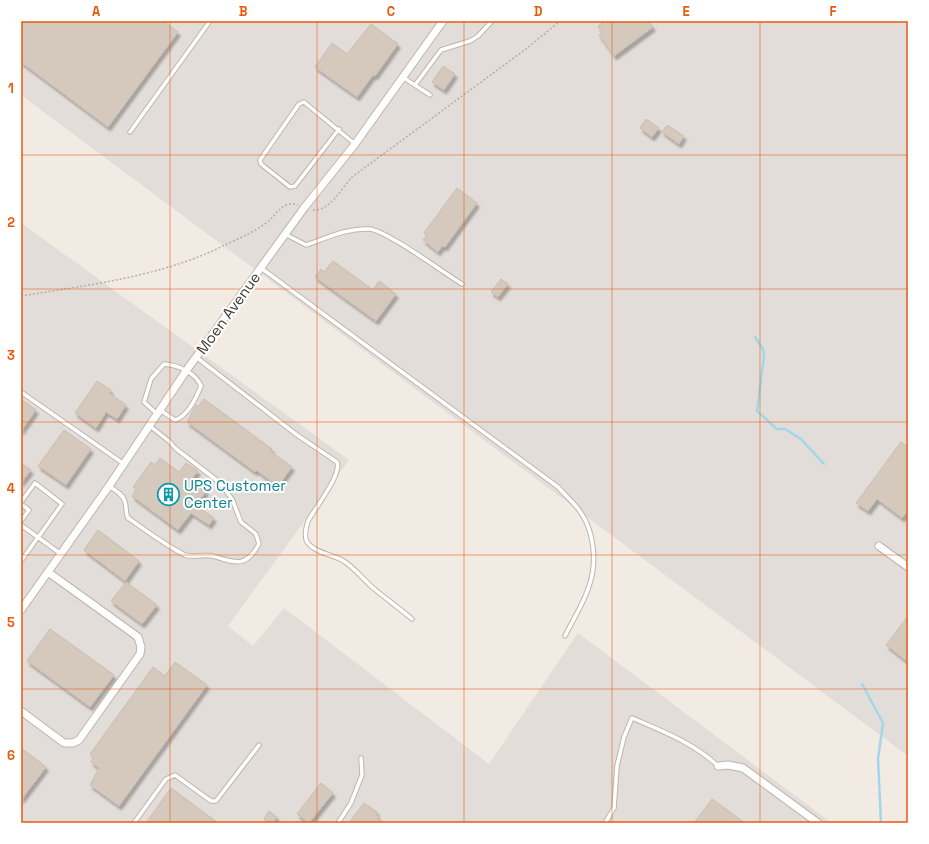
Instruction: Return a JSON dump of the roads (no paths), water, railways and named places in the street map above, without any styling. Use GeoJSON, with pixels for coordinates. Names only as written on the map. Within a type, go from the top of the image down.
{"type":"FeatureCollection","features":[{"type":"Feature","properties":{"kind":"street","name":"Moen Avenue"},"geometry":{"type":"LineString","coordinates":[[21,610],[109,486],[196,357],[304,208],[355,144],[404,78],[443,21]]}},
{"type":"Feature","properties":{"kind":"street"},"geometry":{"type":"LineString","coordinates":[[880,546],[908,567]]}},
{"type":"Feature","properties":{"kind":"street"},"geometry":{"type":"LineString","coordinates":[[21,711],[64,743],[73,744],[79,740],[140,654],[141,647],[138,637],[48,572]]}},
{"type":"Feature","properties":{"kind":"street"},"geometry":{"type":"LineString","coordinates":[[718,766],[728,765],[743,768],[818,823]]}},
{"type":"Feature","properties":{"kind":"lane"},"geometry":{"type":"LineString","coordinates":[[130,132],[210,21]]}},
{"type":"Feature","properties":{"kind":"lane"},"geometry":{"type":"LineString","coordinates":[[416,85],[441,50],[470,41],[478,36],[492,21]]}},
{"type":"Feature","properties":{"kind":"lane"},"geometry":{"type":"LineString","coordinates":[[404,78],[430,95]]}},
{"type":"Feature","properties":{"kind":"lane"},"geometry":{"type":"LineString","coordinates":[[339,129],[295,186],[290,187],[261,164],[260,160],[299,104],[304,102],[339,129],[355,144]]}},
{"type":"Feature","properties":{"kind":"lane"},"geometry":{"type":"LineString","coordinates":[[285,234],[306,245],[342,232],[371,229],[409,249],[462,284]]}},
{"type":"Feature","properties":{"kind":"lane"},"geometry":{"type":"LineString","coordinates":[[260,268],[558,487],[580,511],[590,531],[594,556],[593,568],[590,584],[566,636]]}},
{"type":"Feature","properties":{"kind":"lane"},"geometry":{"type":"LineString","coordinates":[[196,357],[297,435],[337,462],[338,471],[307,523],[306,537],[308,542],[318,550],[348,564],[371,586],[412,619]]}},
{"type":"Feature","properties":{"kind":"lane"},"geometry":{"type":"LineString","coordinates":[[164,364],[175,365],[186,371],[200,383],[201,386],[185,414],[175,420],[144,402],[151,379],[164,364]]}},
{"type":"Feature","properties":{"kind":"lane"},"geometry":{"type":"LineString","coordinates":[[21,392],[124,464]]}},
{"type":"Feature","properties":{"kind":"lane"},"geometry":{"type":"LineString","coordinates":[[109,486],[122,495],[126,502],[125,512],[128,518],[186,555],[211,556],[227,561],[240,562],[252,556],[259,544],[256,534],[242,522],[232,499],[219,482],[175,448],[170,442],[150,426]]}},
{"type":"Feature","properties":{"kind":"lane"},"geometry":{"type":"LineString","coordinates":[[21,521],[29,510],[21,503],[34,484],[62,504],[21,561]]}},
{"type":"Feature","properties":{"kind":"lane"},"geometry":{"type":"LineString","coordinates":[[21,525],[61,554]]}},
{"type":"Feature","properties":{"kind":"lane"},"geometry":{"type":"LineString","coordinates":[[605,823],[614,808],[617,766],[624,737],[632,718],[659,729],[703,752],[718,766]]}},
{"type":"Feature","properties":{"kind":"lane"},"geometry":{"type":"LineString","coordinates":[[134,823],[166,779],[175,775],[211,800],[216,801],[260,745]]}},
{"type":"Feature","properties":{"kind":"lane"},"geometry":{"type":"LineString","coordinates":[[338,823],[350,803],[362,776],[361,758]]}},
{"type":"Feature","properties":{"kind":"waterway"},"geometry":{"type":"LineString","coordinates":[[755,337],[763,349],[764,356],[757,411],[777,429],[785,429],[801,439],[824,464]]}},
{"type":"Feature","properties":{"kind":"waterway"},"geometry":{"type":"LineString","coordinates":[[862,684],[883,723],[878,759],[881,823]]}},
{"type":"Feature","properties":{"kind":"place","name":"UPS Customer Center"},"geometry":{"type":"Point","coordinates":[169,494]}}]}
